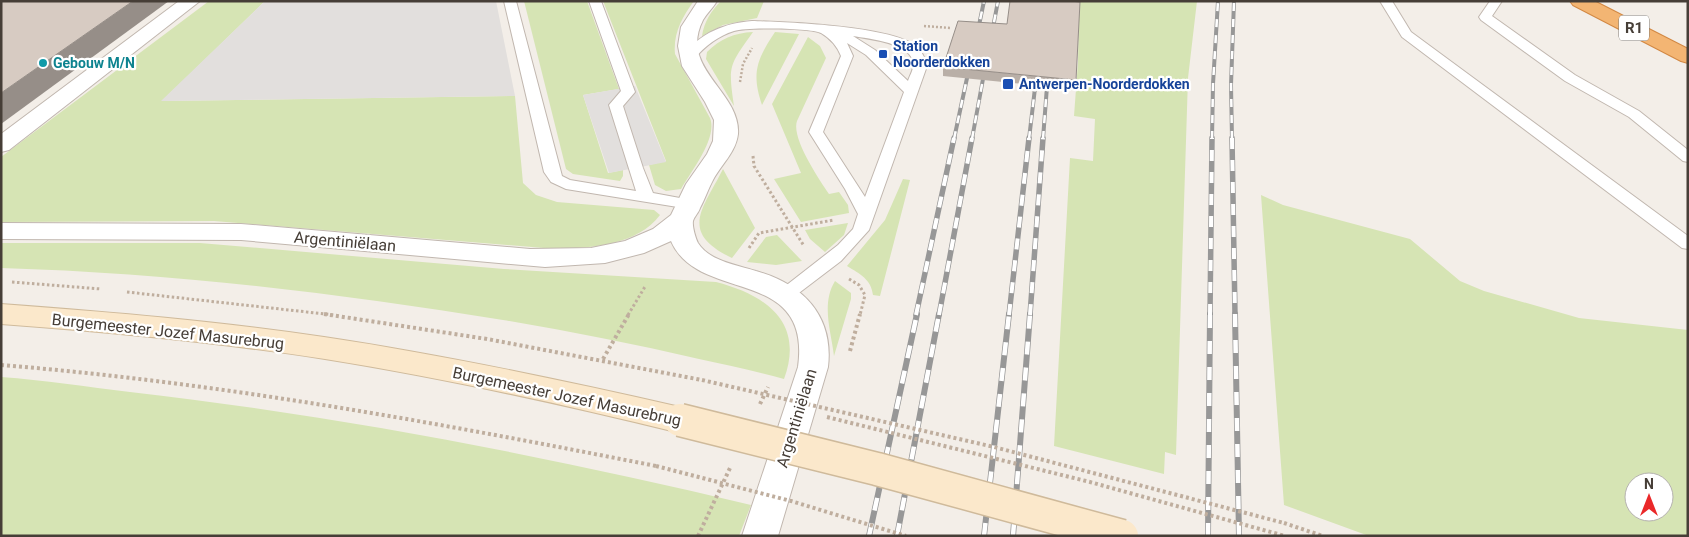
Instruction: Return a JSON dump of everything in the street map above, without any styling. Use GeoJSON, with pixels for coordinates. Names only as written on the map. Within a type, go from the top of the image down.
{"type":"FeatureCollection","features":[{"type":"Feature","properties":{"kind":"highway","name":"R1"},"geometry":{"type":"LineString","coordinates":[[1579,1],[1688,57]]}},
{"type":"Feature","properties":{"kind":"street"},"geometry":{"type":"LineString","coordinates":[[1,145],[191,1]]}},
{"type":"Feature","properties":{"kind":"street","name":"Argentiniëlaan"},"geometry":{"type":"LineString","coordinates":[[1,231],[241,232],[530,258],[560,259],[615,254],[664,235],[685,213],[701,180],[722,151],[726,125],[716,101],[698,76],[689,56],[687,41],[689,26],[699,10],[708,1]]}},
{"type":"Feature","properties":{"kind":"street","name":"Argentiniëlaan"},"geometry":{"type":"LineString","coordinates":[[685,213],[682,236],[688,249],[699,260],[714,268],[754,280],[785,295],[799,308],[810,323],[815,341],[813,367],[760,536]]}},
{"type":"Feature","properties":{"kind":"street","name":"Burgemeester Jozef Masurebrug"},"geometry":{"type":"LineString","coordinates":[[1,314],[196,331],[418,364],[583,396],[877,469],[1122,536]]}},
{"type":"Feature","properties":{"kind":"lane"},"geometry":{"type":"LineString","coordinates":[[510,1],[552,172],[556,179],[566,184],[646,196],[685,213]]}},
{"type":"Feature","properties":{"kind":"lane"},"geometry":{"type":"LineString","coordinates":[[595,1],[628,92],[616,105],[646,196]]}},
{"type":"Feature","properties":{"kind":"lane"},"geometry":{"type":"LineString","coordinates":[[1386,1],[1406,34],[1688,244]]}},
{"type":"Feature","properties":{"kind":"lane"},"geometry":{"type":"LineString","coordinates":[[1496,1],[1485,17],[1570,78],[1634,114],[1688,158]]}},
{"type":"Feature","properties":{"kind":"lane"},"geometry":{"type":"LineString","coordinates":[[689,56],[700,44],[721,31],[736,26],[764,24],[875,36],[894,40],[909,47],[918,57],[920,66],[861,230],[853,242],[785,295]]}},
{"type":"Feature","properties":{"kind":"lane"},"geometry":{"type":"LineString","coordinates":[[826,30],[850,38],[911,92]]}},
{"type":"Feature","properties":{"kind":"lane"},"geometry":{"type":"LineString","coordinates":[[826,30],[839,39],[844,46],[847,56],[816,132],[853,189],[866,215]]}},
{"type":"Feature","properties":{"kind":"path"},"geometry":{"type":"LineString","coordinates":[[741,88],[740,81],[743,64],[764,24]]}},
{"type":"Feature","properties":{"kind":"path"},"geometry":{"type":"LineString","coordinates":[[942,28],[951,28]]}},
{"type":"Feature","properties":{"kind":"path"},"geometry":{"type":"LineString","coordinates":[[766,231],[866,215]]}},
{"type":"Feature","properties":{"kind":"path"},"geometry":{"type":"LineString","coordinates":[[7,282],[69,286]]}},
{"type":"Feature","properties":{"kind":"path"},"geometry":{"type":"LineString","coordinates":[[603,359],[646,285]]}},
{"type":"Feature","properties":{"kind":"path"},"geometry":{"type":"LineString","coordinates":[[1,365],[208,385],[406,416],[656,466],[791,501],[906,536]]}},
{"type":"Feature","properties":{"kind":"path"},"geometry":{"type":"LineString","coordinates":[[702,380],[820,405],[1092,471],[1284,523],[1323,536]]}},
{"type":"Feature","properties":{"kind":"path"},"geometry":{"type":"LineString","coordinates":[[752,400],[770,404]]}},
{"type":"Feature","properties":{"kind":"path"},"geometry":{"type":"LineString","coordinates":[[826,416],[1090,482],[1285,536]]}},
{"type":"Feature","properties":{"kind":"green space"},"geometry":{"type":"Polygon","coordinates":[[[209,1],[265,1],[162,101],[515,96],[523,183],[536,195],[557,202],[654,210],[660,215],[651,225],[627,239],[598,246],[556,249],[214,221],[1,222],[1,157],[209,1]]]}},
{"type":"Feature","properties":{"kind":"green space"},"geometry":{"type":"Polygon","coordinates":[[[524,1],[587,1],[619,89],[583,95],[608,173],[623,170],[623,176],[620,181],[573,174],[566,169],[524,1]]]}},
{"type":"Feature","properties":{"kind":"green space"},"geometry":{"type":"Polygon","coordinates":[[[603,1],[694,1],[679,26],[675,40],[675,54],[710,118],[711,126],[707,145],[681,189],[666,191],[655,185],[649,165],[666,161],[603,1]]]}},
{"type":"Feature","properties":{"kind":"green space"},"geometry":{"type":"Polygon","coordinates":[[[721,1],[764,1],[757,18],[723,25],[702,36],[704,26],[721,1]]]}},
{"type":"Feature","properties":{"kind":"green space"},"geometry":{"type":"Polygon","coordinates":[[[1079,1],[1197,1],[1188,78],[1176,455],[1165,452],[1164,474],[1054,446],[1070,158],[1093,161],[1095,119],[1074,116],[1078,62],[1079,1]]]}},
{"type":"Feature","properties":{"kind":"green space"},"geometry":{"type":"Polygon","coordinates":[[[753,32],[732,66],[731,82],[734,106],[706,59],[707,52],[728,37],[753,32]]]}},
{"type":"Feature","properties":{"kind":"green space"},"geometry":{"type":"Polygon","coordinates":[[[775,32],[799,34],[762,105],[757,84],[758,67],[764,50],[775,32]]]}},
{"type":"Feature","properties":{"kind":"green space"},"geometry":{"type":"Polygon","coordinates":[[[808,37],[820,46],[826,58],[797,121],[798,137],[807,158],[829,194],[839,192],[848,205],[849,213],[801,222],[774,179],[801,173],[772,104],[808,37]]]}},
{"type":"Feature","properties":{"kind":"green space"},"geometry":{"type":"Polygon","coordinates":[[[723,169],[755,228],[732,258],[715,248],[705,239],[700,229],[703,208],[723,169]]]}},
{"type":"Feature","properties":{"kind":"green space"},"geometry":{"type":"Polygon","coordinates":[[[903,179],[910,180],[880,296],[873,295],[867,281],[847,266],[885,220],[903,179]]]}},
{"type":"Feature","properties":{"kind":"green space"},"geometry":{"type":"Polygon","coordinates":[[[1261,195],[1283,205],[1410,239],[1460,281],[1484,291],[1579,318],[1688,330],[1688,536],[1369,536],[1284,505],[1261,195]]]}},
{"type":"Feature","properties":{"kind":"green space"},"geometry":{"type":"Polygon","coordinates":[[[848,223],[844,235],[825,252],[810,239],[805,230],[848,223]]]}},
{"type":"Feature","properties":{"kind":"green space"},"geometry":{"type":"Polygon","coordinates":[[[777,235],[802,261],[776,265],[747,262],[766,237],[777,235]]]}},
{"type":"Feature","properties":{"kind":"green space"},"geometry":{"type":"Polygon","coordinates":[[[1,243],[200,243],[504,269],[716,282],[751,295],[765,303],[777,314],[785,327],[789,342],[789,359],[784,379],[577,333],[378,301],[253,286],[127,274],[1,268],[1,243]]]}},
{"type":"Feature","properties":{"kind":"green space"},"geometry":{"type":"Polygon","coordinates":[[[835,281],[851,293],[851,299],[834,356],[828,308],[831,290],[835,281]]]}},
{"type":"Feature","properties":{"kind":"green space"},"geometry":{"type":"Polygon","coordinates":[[[1,377],[208,402],[365,425],[520,454],[751,505],[739,536],[1,536],[1,377]]]}},
{"type":"Feature","properties":{"kind":"shaded area"},"geometry":{"type":"Polygon","coordinates":[[[265,1],[496,1],[515,96],[161,101],[265,1]]]}},
{"type":"Feature","properties":{"kind":"shaded area"},"geometry":{"type":"Polygon","coordinates":[[[635,86],[666,162],[609,173],[583,95],[635,86]]]}},
{"type":"Feature","properties":{"kind":"building"},"geometry":{"type":"Polygon","coordinates":[[[1,1],[133,1],[1,93],[1,1]]]}},
{"type":"Feature","properties":{"kind":"building"},"geometry":{"type":"Polygon","coordinates":[[[1010,1],[1080,2],[1076,80],[943,67],[958,21],[1007,24],[1010,1]]]}},
{"type":"Feature","properties":{"kind":"railway"},"geometry":{"type":"LineString","coordinates":[[977,35],[984,1]]}},
{"type":"Feature","properties":{"kind":"railway"},"geometry":{"type":"LineString","coordinates":[[991,38],[998,1]]}},
{"type":"Feature","properties":{"kind":"railway"},"geometry":{"type":"LineString","coordinates":[[1212,139],[1218,1]]}},
{"type":"Feature","properties":{"kind":"railway"},"geometry":{"type":"LineString","coordinates":[[1232,139],[1231,85],[1234,1]]}},
{"type":"Feature","properties":{"kind":"railway"},"geometry":{"type":"LineString","coordinates":[[954,139],[970,64]]}},
{"type":"Feature","properties":{"kind":"railway"},"geometry":{"type":"LineString","coordinates":[[972,139],[985,68]]}},
{"type":"Feature","properties":{"kind":"railway"},"geometry":{"type":"LineString","coordinates":[[1029,139],[1037,71]]}},
{"type":"Feature","properties":{"kind":"railway"},"geometry":{"type":"LineString","coordinates":[[1043,139],[1048,73]]}},
{"type":"Feature","properties":{"kind":"railway"},"geometry":{"type":"LineString","coordinates":[[916,315],[954,138]]}},
{"type":"Feature","properties":{"kind":"railway"},"geometry":{"type":"LineString","coordinates":[[939,315],[972,138]]}},
{"type":"Feature","properties":{"kind":"railway"},"geometry":{"type":"LineString","coordinates":[[1009,315],[1029,138]]}},
{"type":"Feature","properties":{"kind":"railway"},"geometry":{"type":"LineString","coordinates":[[1030,315],[1043,138]]}},
{"type":"Feature","properties":{"kind":"railway"},"geometry":{"type":"LineString","coordinates":[[1210,315],[1212,138]]}},
{"type":"Feature","properties":{"kind":"railway"},"geometry":{"type":"LineString","coordinates":[[1232,138],[1235,315]]}},
{"type":"Feature","properties":{"kind":"railway"},"geometry":{"type":"LineString","coordinates":[[869,536],[917,314]]}},
{"type":"Feature","properties":{"kind":"railway"},"geometry":{"type":"LineString","coordinates":[[897,536],[939,314]]}},
{"type":"Feature","properties":{"kind":"railway"},"geometry":{"type":"LineString","coordinates":[[984,536],[1009,314]]}},
{"type":"Feature","properties":{"kind":"railway"},"geometry":{"type":"LineString","coordinates":[[1013,536],[1030,314]]}},
{"type":"Feature","properties":{"kind":"railway"},"geometry":{"type":"LineString","coordinates":[[1208,536],[1210,314]]}},
{"type":"Feature","properties":{"kind":"railway"},"geometry":{"type":"LineString","coordinates":[[1235,314],[1239,536]]}},
{"type":"Feature","properties":{"kind":"place","name":"Station Noorderdokken"},"geometry":{"type":"Point","coordinates":[883,54]}},
{"type":"Feature","properties":{"kind":"place","name":"Gebouw M/N"},"geometry":{"type":"Point","coordinates":[43,63]}},
{"type":"Feature","properties":{"kind":"place","name":"Antwerpen-Noorderdokken"},"geometry":{"type":"Point","coordinates":[1008,84]}}]}
